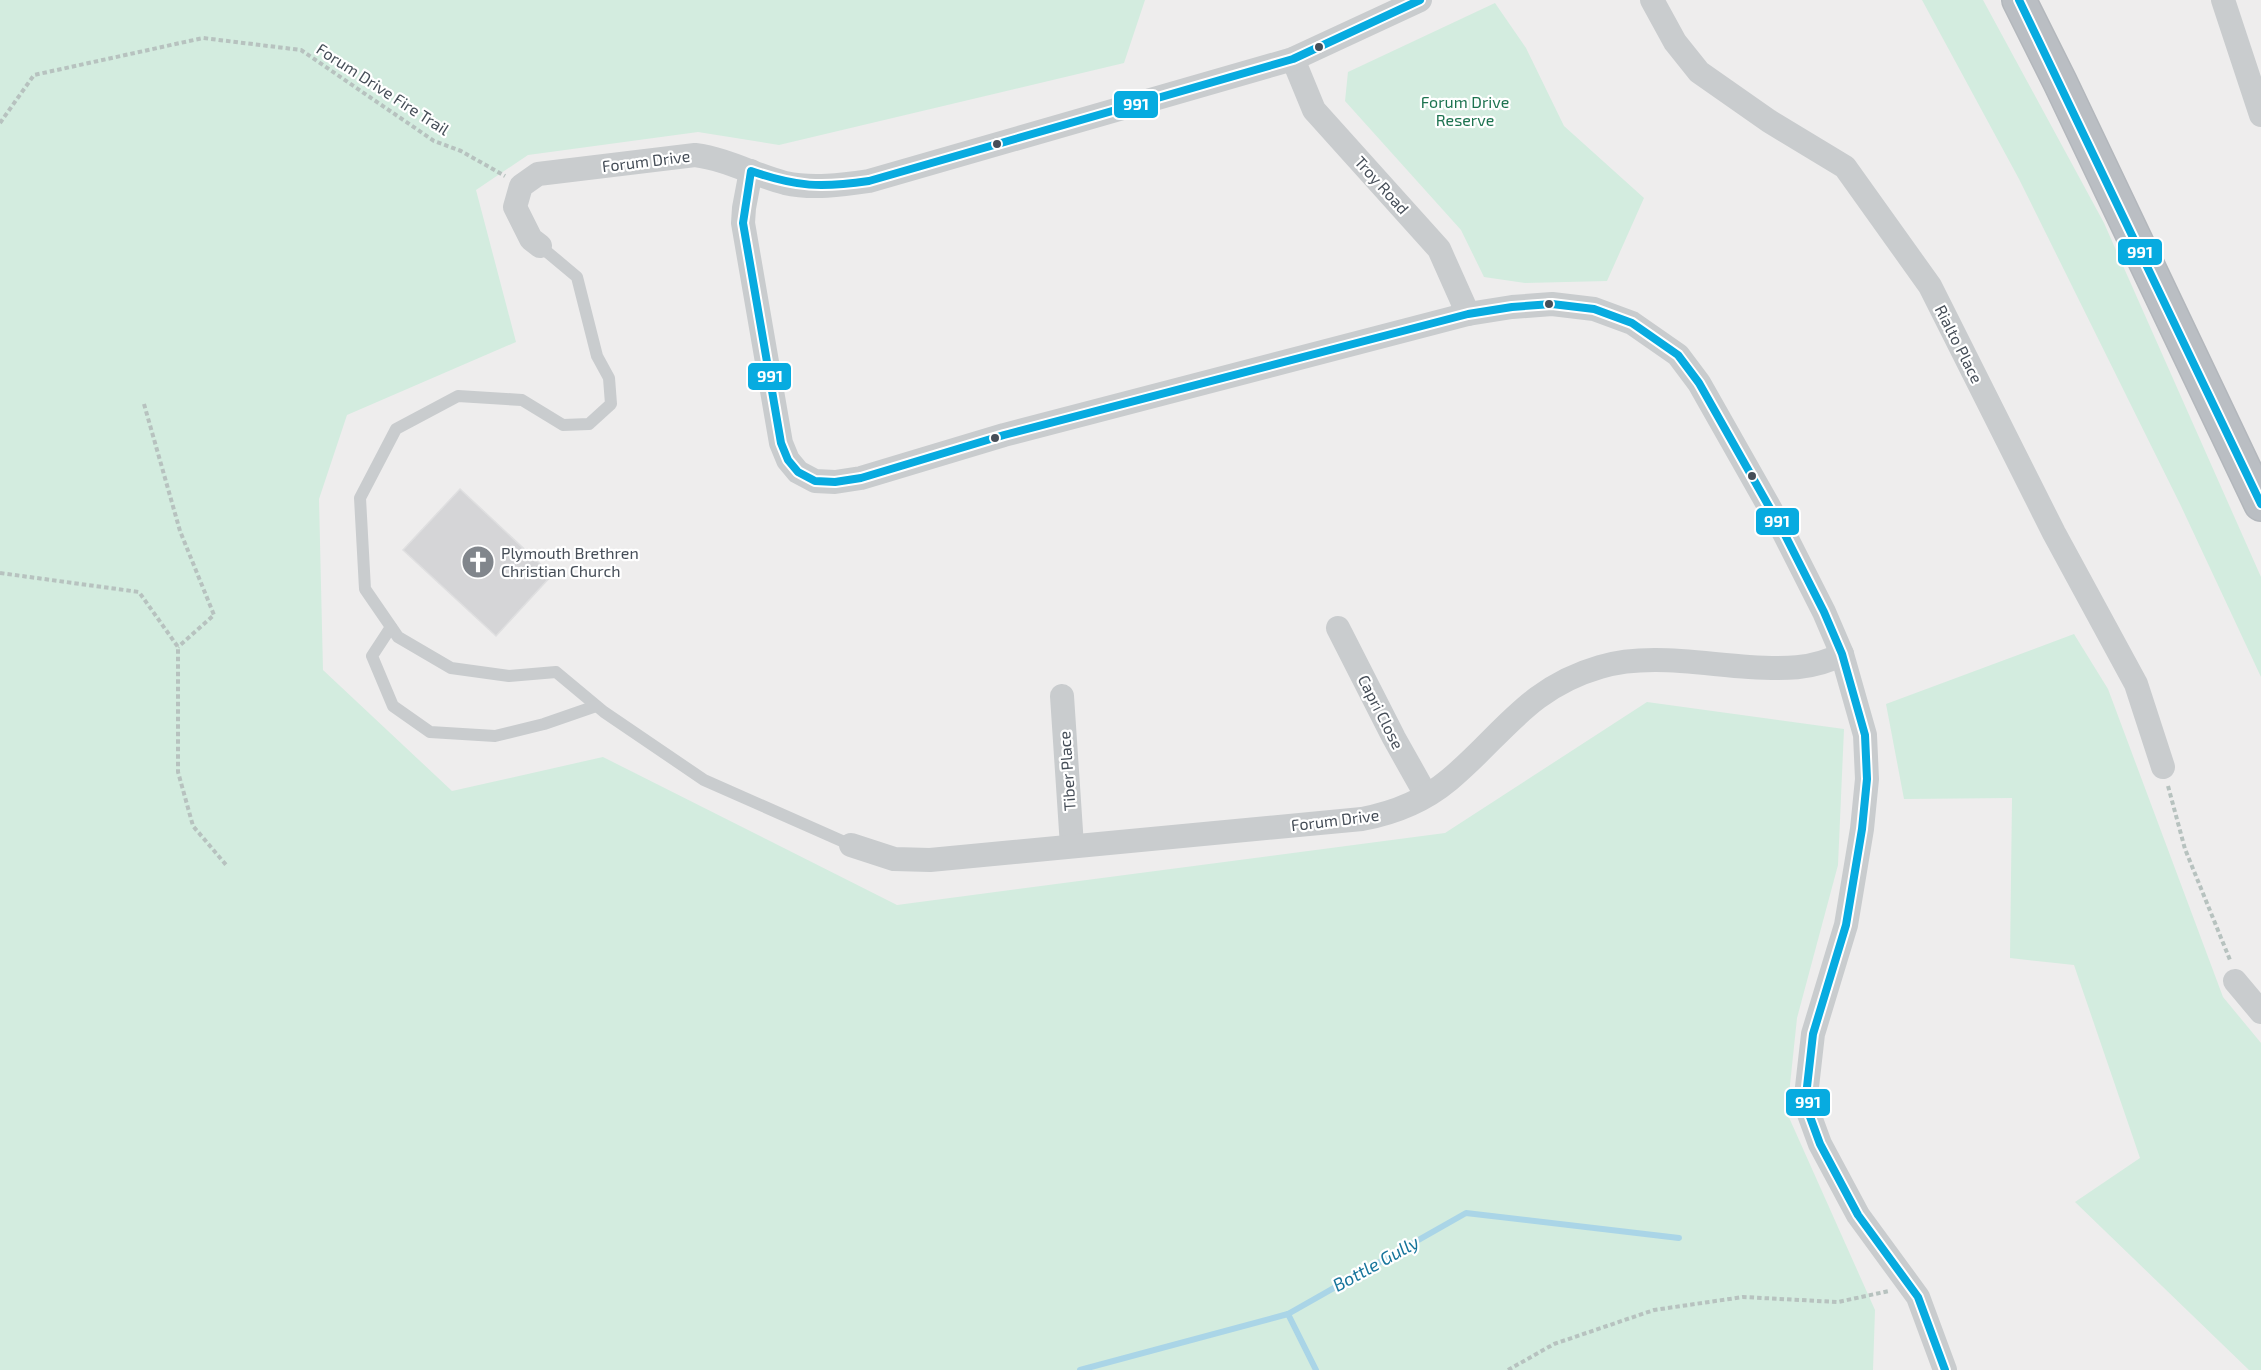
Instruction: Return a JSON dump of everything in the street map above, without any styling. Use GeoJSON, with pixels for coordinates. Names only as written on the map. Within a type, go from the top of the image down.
{"type":"FeatureCollection","features":[{"type":"Feature","properties":{"kind":"highway"},"geometry":{"type":"LineString","coordinates":[[2019,0],[2061,82],[2261,504]]}},
{"type":"Feature","properties":{"kind":"street","name":"Forum Drive"},"geometry":{"type":"LineString","coordinates":[[521,186],[538,174],[695,155],[714,157],[785,183],[812,186],[869,181],[1293,59],[1420,0]]}},
{"type":"Feature","properties":{"kind":"street","name":"Rialto Place"},"geometry":{"type":"LineString","coordinates":[[1652,0],[1675,42],[1699,72],[1769,121],[1845,167],[1930,286],[2054,534],[2136,684],[2163,767]]}},
{"type":"Feature","properties":{"kind":"street"},"geometry":{"type":"LineString","coordinates":[[2223,0],[2261,115]]}},
{"type":"Feature","properties":{"kind":"street","name":"Troy Road"},"geometry":{"type":"LineString","coordinates":[[1293,59],[1314,110],[1438,249],[1468,314]]}},
{"type":"Feature","properties":{"kind":"street"},"geometry":{"type":"LineString","coordinates":[[751,171],[743,223],[781,443],[788,460],[798,472],[815,480],[835,482],[861,478],[1004,435],[1468,314],[1512,307],[1552,304],[1594,309],[1632,323],[1678,355],[1699,383],[1784,533],[1824,612],[1842,654],[1865,735],[1868,778],[1862,829],[1846,925],[1813,1034],[1807,1087],[1809,1114],[1820,1144],[1858,1215],[1918,1297],[1945,1370]]}},
{"type":"Feature","properties":{"kind":"street"},"geometry":{"type":"LineString","coordinates":[[521,186],[515,207],[531,239],[540,246]]}},
{"type":"Feature","properties":{"kind":"street","name":"Capri Close"},"geometry":{"type":"LineString","coordinates":[[1338,628],[1426,795]]}},
{"type":"Feature","properties":{"kind":"street","name":"Forum Drive"},"geometry":{"type":"LineString","coordinates":[[851,845],[894,860],[912,861],[1362,819],[1407,807],[1448,781],[1512,718],[1539,695],[1569,679],[1600,667],[1629,662],[1663,661],[1781,669],[1828,662],[1842,654]]}},
{"type":"Feature","properties":{"kind":"street","name":"Tiber Place"},"geometry":{"type":"LineString","coordinates":[[1062,696],[1072,846]]}},
{"type":"Feature","properties":{"kind":"street"},"geometry":{"type":"LineString","coordinates":[[2235,981],[2261,1012]]}},
{"type":"Feature","properties":{"kind":"lane"},"geometry":{"type":"LineString","coordinates":[[540,246],[577,277],[597,356],[609,378],[611,404],[589,424],[563,425],[522,400],[459,396],[396,429],[360,498],[364,589],[398,637],[451,668],[509,676],[556,672],[596,706],[704,780],[851,845]]}},
{"type":"Feature","properties":{"kind":"lane"},"geometry":{"type":"LineString","coordinates":[[391,627],[372,656],[393,706],[430,732],[495,736],[544,724],[596,706]]}},
{"type":"Feature","properties":{"kind":"path","name":"Forum Drive Fire Trail"},"geometry":{"type":"LineString","coordinates":[[0,123],[34,75],[203,38],[301,50],[434,141],[461,151],[521,186]]}},
{"type":"Feature","properties":{"kind":"path"},"geometry":{"type":"LineString","coordinates":[[144,404],[180,531],[214,615],[178,647]]}},
{"type":"Feature","properties":{"kind":"path"},"geometry":{"type":"LineString","coordinates":[[0,573],[139,592],[178,647],[178,772],[194,826],[227,866]]}},
{"type":"Feature","properties":{"kind":"path"},"geometry":{"type":"LineString","coordinates":[[2163,767],[2185,849],[2228,950],[2235,981]]}},
{"type":"Feature","properties":{"kind":"path"},"geometry":{"type":"LineString","coordinates":[[1508,1370],[1554,1344],[1654,1310],[1743,1297],[1838,1302],[1910,1286]]}},
{"type":"Feature","properties":{"kind":"green space"},"geometry":{"type":"Polygon","coordinates":[[[0,0],[1145,0],[1124,63],[779,145],[698,132],[528,155],[476,190],[516,342],[347,415],[319,499],[323,670],[452,791],[603,757],[897,905],[1445,833],[1647,702],[1844,729],[1838,865],[1797,1018],[1787,1113],[1875,1310],[1873,1370],[0,1370],[0,0]]]}},
{"type":"Feature","properties":{"kind":"green space"},"geometry":{"type":"Polygon","coordinates":[[[1922,0],[1983,0],[2104,223],[2261,577],[2261,677],[2181,506],[2019,179],[1922,0]]]}},
{"type":"Feature","properties":{"kind":"green space","name":"Forum Drive Reserve"},"geometry":{"type":"Polygon","coordinates":[[[1495,3],[1526,48],[1564,126],[1644,198],[1607,281],[1525,283],[1484,277],[1461,230],[1345,101],[1348,72],[1495,3]]]}},
{"type":"Feature","properties":{"kind":"green space"},"geometry":{"type":"Polygon","coordinates":[[[2074,634],[2108,689],[2223,997],[2261,1043],[2261,1370],[2249,1370],[2075,1202],[2140,1158],[2074,965],[2010,958],[2012,798],[1904,799],[1886,704],[2074,634]]]}},
{"type":"Feature","properties":{"kind":"building","name":"Plymouth Brethren Christian Church"},"geometry":{"type":"Polygon","coordinates":[[[460,489],[552,575],[496,636],[403,550],[460,489]]]}},
{"type":"Feature","properties":{"kind":"waterway","name":"Bottle Gully"},"geometry":{"type":"LineString","coordinates":[[1080,1370],[1288,1314],[1466,1213],[1679,1238]]}},
{"type":"Feature","properties":{"kind":"waterway"},"geometry":{"type":"LineString","coordinates":[[1288,1314],[1316,1370]]}},
{"type":"Feature","properties":{"kind":"transit line","name":"991"},"geometry":{"type":"LineString","coordinates":[[1420,0],[1293,59],[869,181],[837,185],[809,185],[751,171],[743,223],[781,443],[788,460],[798,472],[815,481],[835,482],[861,478],[1004,435],[1468,314],[1512,307],[1552,304],[1594,309],[1632,323],[1678,355],[1699,383],[1784,533],[1824,612],[1842,654],[1865,735],[1867,779],[1862,829],[1846,925],[1813,1034],[1807,1087],[1809,1114],[1820,1144],[1858,1215],[1918,1297],[1945,1370]]}},
{"type":"Feature","properties":{"kind":"transit line","name":"991"},"geometry":{"type":"LineString","coordinates":[[2019,0],[2261,504]]}},
{"type":"Feature","properties":{"kind":"place","name":"Plymouth Brethren Christian Church"},"geometry":{"type":"Point","coordinates":[478,562]}}]}
